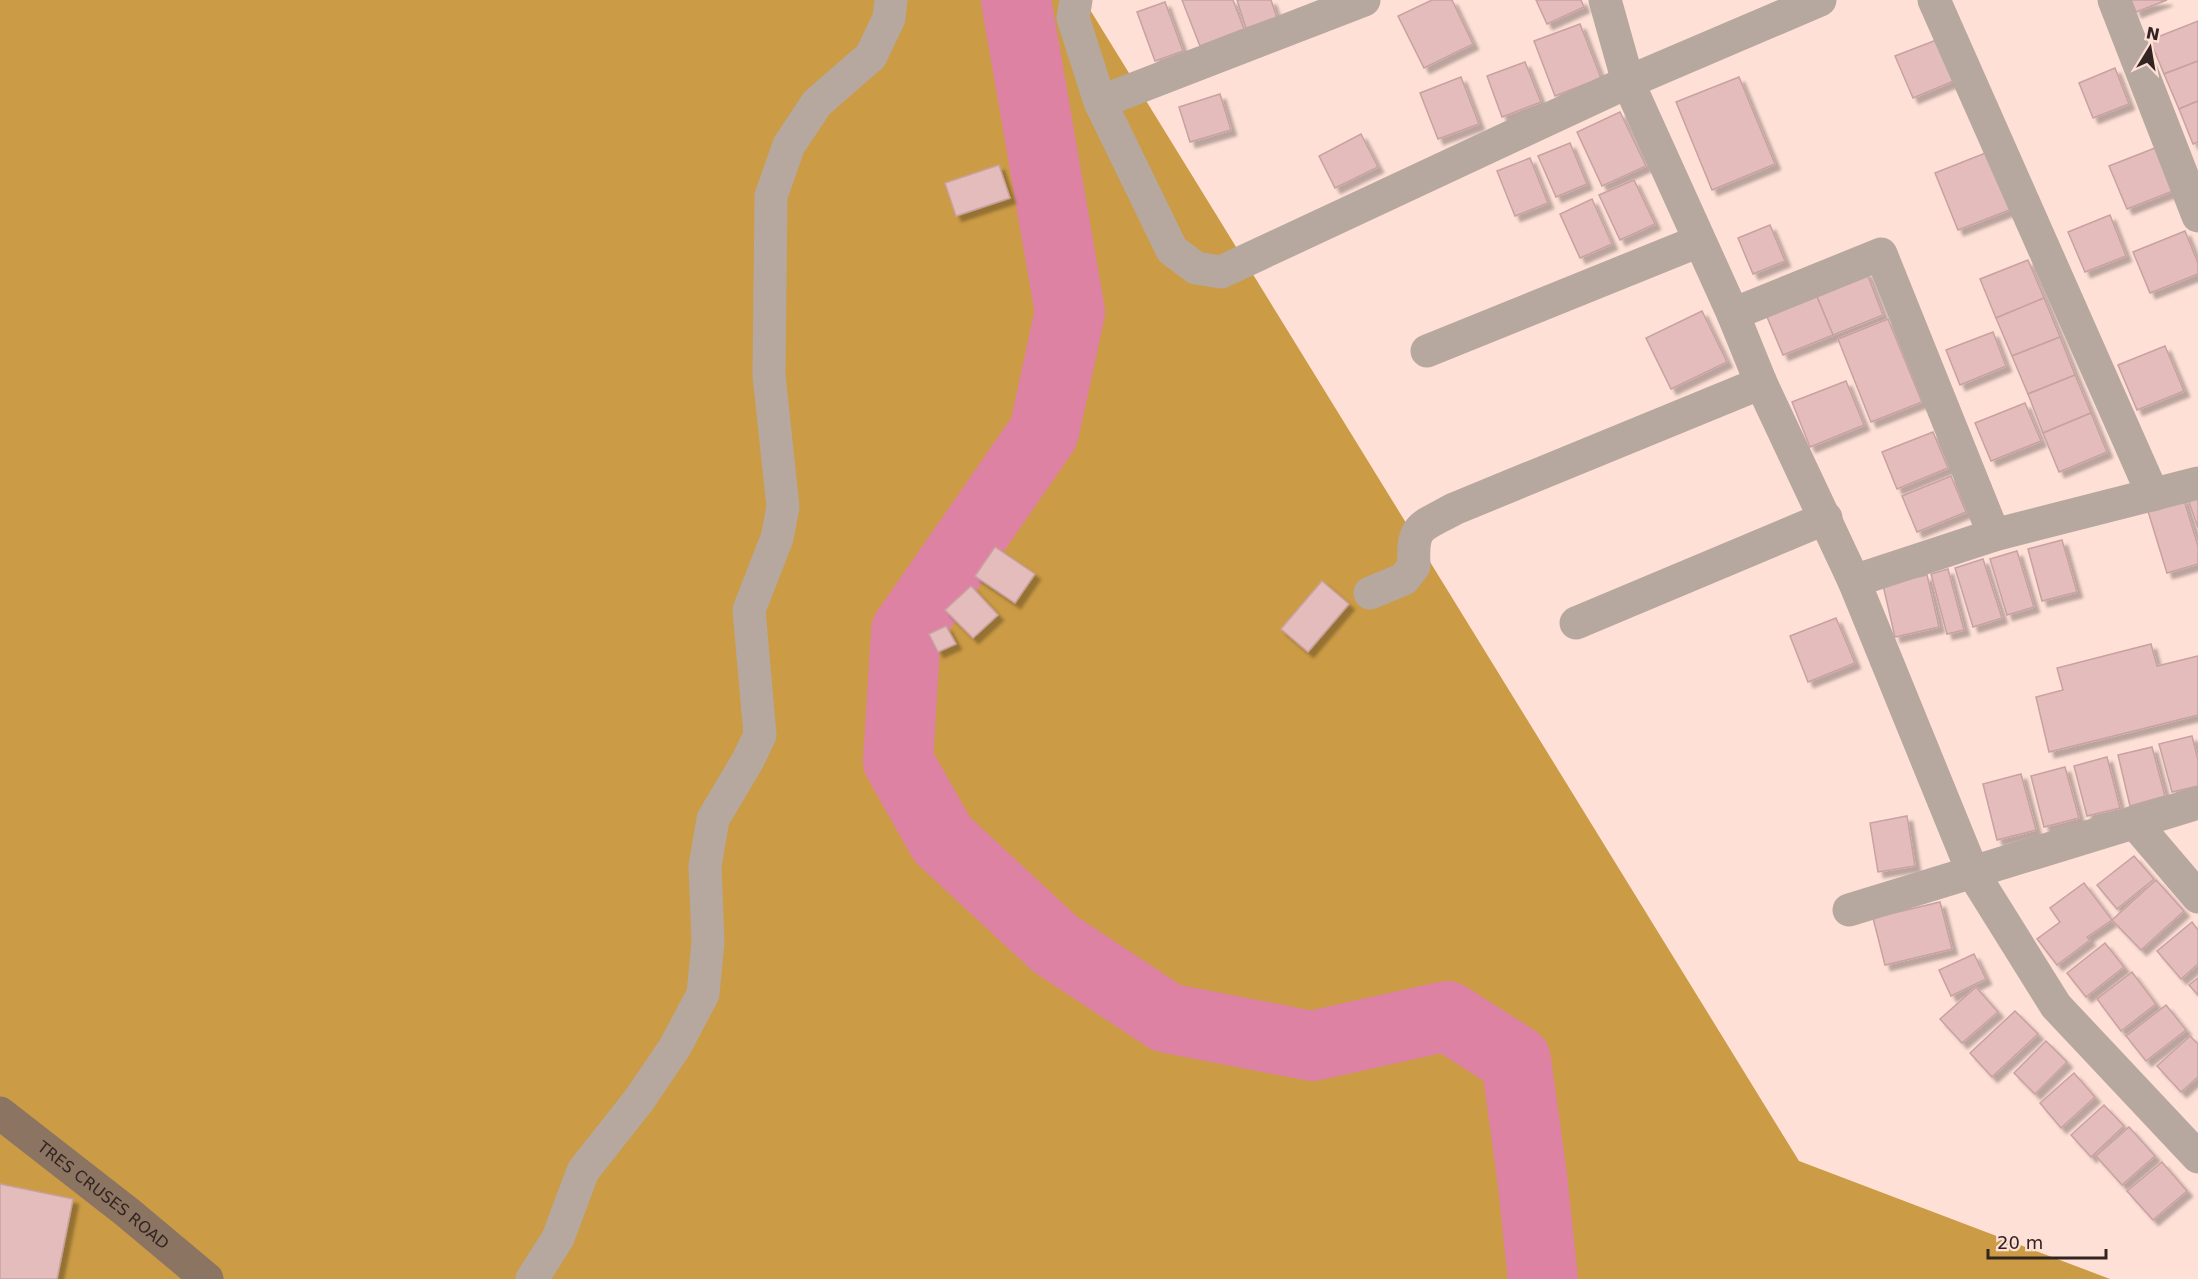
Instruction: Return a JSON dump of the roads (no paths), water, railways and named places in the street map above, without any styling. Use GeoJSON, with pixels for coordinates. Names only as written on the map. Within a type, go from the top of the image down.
{"type":"FeatureCollection","features":[{"type":"Feature","properties":{"kind":"main road","name":"TRES CRUSES ROAD"},"geometry":{"type":"LineString","coordinates":[[4,1124],[127,1212],[207,1279]]}},
{"type":"Feature","properties":{"kind":"street"},"geometry":{"type":"LineString","coordinates":[[532,1279],[558,1238],[583,1171],[675,1047],[703,994],[708,942],[705,866],[713,819],[760,735],[749,610],[777,538],[783,507],[769,375],[771,196],[789,145],[817,103],[871,56],[889,18],[891,0]]}},
{"type":"Feature","properties":{"kind":"street"},"geometry":{"type":"LineString","coordinates":[[1076,0],[1073,18],[1100,102],[1172,250],[1196,268],[1221,272],[1628,82],[1820,0]]}},
{"type":"Feature","properties":{"kind":"street"},"geometry":{"type":"LineString","coordinates":[[1100,102],[1364,0]]}},
{"type":"Feature","properties":{"kind":"street"},"geometry":{"type":"LineString","coordinates":[[1605,0],[1628,82],[1733,314],[1761,383],[1854,581],[1973,873],[2056,1006],[2198,1157]]}},
{"type":"Feature","properties":{"kind":"street"},"geometry":{"type":"LineString","coordinates":[[1934,0],[2153,495]]}},
{"type":"Feature","properties":{"kind":"street"},"geometry":{"type":"LineString","coordinates":[[2114,0],[2198,216]]}},
{"type":"Feature","properties":{"kind":"street"},"geometry":{"type":"LineString","coordinates":[[1427,351],[1699,241]]}},
{"type":"Feature","properties":{"kind":"street"},"geometry":{"type":"LineString","coordinates":[[1733,314],[1881,254],[1994,536]]}},
{"type":"Feature","properties":{"kind":"street"},"geometry":{"type":"LineString","coordinates":[[1370,592],[1404,579],[1414,566],[1413,542],[1419,529],[1454,509],[1761,383]]}},
{"type":"Feature","properties":{"kind":"street"},"geometry":{"type":"LineString","coordinates":[[1854,581],[1994,536],[2198,483]]}},
{"type":"Feature","properties":{"kind":"street"},"geometry":{"type":"LineString","coordinates":[[1576,623],[1826,518]]}},
{"type":"Feature","properties":{"kind":"street"},"geometry":{"type":"LineString","coordinates":[[1849,910],[2198,803]]}},
{"type":"Feature","properties":{"kind":"street"},"geometry":{"type":"LineString","coordinates":[[2134,822],[2198,897]]}},
{"type":"Feature","properties":{"kind":"waterway"},"geometry":{"type":"LineString","coordinates":[[1016,0],[1070,312],[1044,432],[906,631],[898,761],[942,839],[1055,944],[1167,1018],[1312,1046],[1447,1016],[1516,1060],[1543,1279]]}}]}
